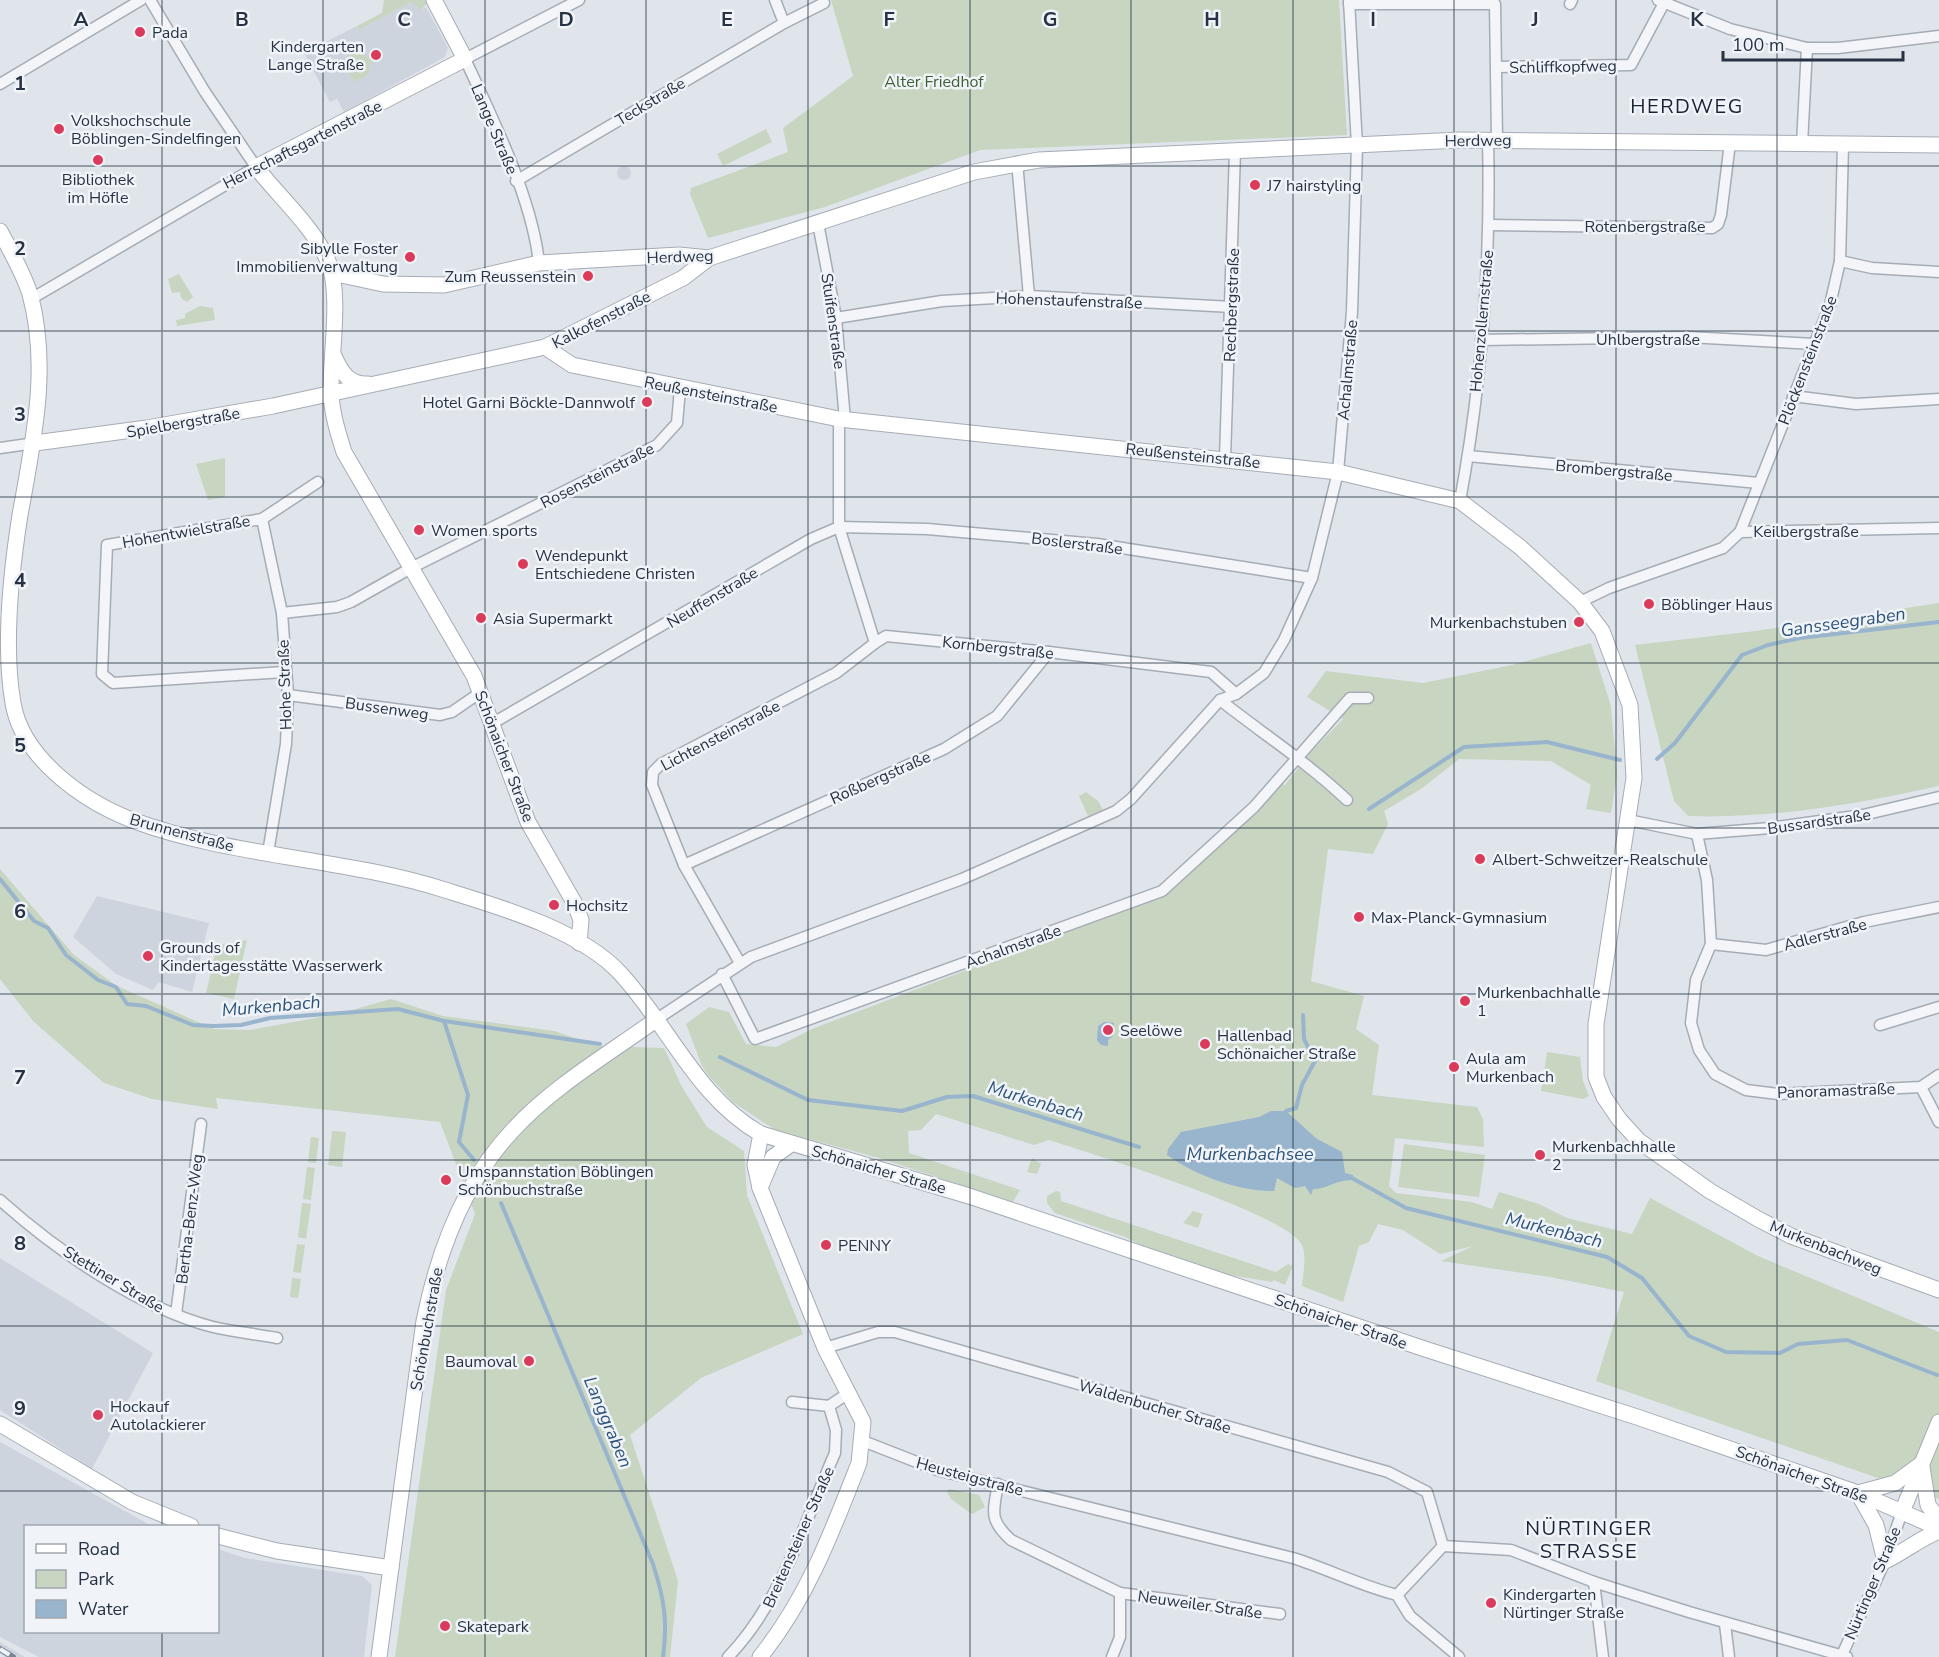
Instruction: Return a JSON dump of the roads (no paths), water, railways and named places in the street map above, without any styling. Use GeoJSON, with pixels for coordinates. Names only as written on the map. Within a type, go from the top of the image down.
{"type":"FeatureCollection","features":[{"type":"Feature","properties":{"kind":"street"},"geometry":{"type":"LineString","coordinates":[[0,84],[141,0]]}},
{"type":"Feature","properties":{"kind":"street"},"geometry":{"type":"LineString","coordinates":[[150,0],[205,93],[255,166],[320,246],[332,273]]}},
{"type":"Feature","properties":{"kind":"street","name":"Lange Straße"},"geometry":{"type":"LineString","coordinates":[[434,0],[488,107],[537,241],[539,263]]}},
{"type":"Feature","properties":{"kind":"street","name":"Herrschaftsgartenstraße"},"geometry":{"type":"LineString","coordinates":[[31,299],[255,166],[579,0]]}},
{"type":"Feature","properties":{"kind":"street"},"geometry":{"type":"LineString","coordinates":[[775,0],[784,23]]}},
{"type":"Feature","properties":{"kind":"street","name":"Schliffkopfweg"},"geometry":{"type":"LineString","coordinates":[[1349,2],[1495,4],[1497,67],[1493,139]]}},
{"type":"Feature","properties":{"kind":"street","name":"Achalmstraße"},"geometry":{"type":"LineString","coordinates":[[657,1019],[740,963],[962,879],[1116,812],[1131,799],[1220,700],[1236,694],[1264,673],[1284,640],[1312,578],[1338,472],[1352,312],[1357,146],[1349,2]]}},
{"type":"Feature","properties":{"kind":"street"},"geometry":{"type":"LineString","coordinates":[[1661,2],[1730,29],[1807,48],[1838,48],[1939,36]]}},
{"type":"Feature","properties":{"kind":"street","name":"Schliffkopfweg"},"geometry":{"type":"LineString","coordinates":[[1497,67],[1631,65],[1661,2]]}},
{"type":"Feature","properties":{"kind":"street","name":"Teckstraße"},"geometry":{"type":"LineString","coordinates":[[516,181],[784,23],[824,3]]}},
{"type":"Feature","properties":{"kind":"street"},"geometry":{"type":"LineString","coordinates":[[1802,144],[1807,48]]}},
{"type":"Feature","properties":{"kind":"street","name":"Herdweg"},"geometry":{"type":"LineString","coordinates":[[332,273],[383,284],[444,285],[539,263],[679,255],[709,258],[974,172],[1017,162],[1493,139],[1939,145]]}},
{"type":"Feature","properties":{"kind":"street","name":"Hohenzollernstraße"},"geometry":{"type":"LineString","coordinates":[[1460,501],[1468,456],[1481,340],[1490,225],[1493,139]]}},
{"type":"Feature","properties":{"kind":"street","name":"Rotenbergstraße"},"geometry":{"type":"LineString","coordinates":[[1490,225],[1712,228],[1718,224],[1721,215],[1730,143]]}},
{"type":"Feature","properties":{"kind":"street","name":"Plöckensteinstraße"},"geometry":{"type":"LineString","coordinates":[[1740,532],[1830,305],[1840,261],[1843,145]]}},
{"type":"Feature","properties":{"kind":"street","name":"Rechbergstraße"},"geometry":{"type":"LineString","coordinates":[[1225,459],[1232,307],[1235,151]]}},
{"type":"Feature","properties":{"kind":"street"},"geometry":{"type":"LineString","coordinates":[[1017,162],[1029,296]]}},
{"type":"Feature","properties":{"kind":"street","name":"Stuifenstraße"},"geometry":{"type":"LineString","coordinates":[[818,223],[836,318],[842,419]]}},
{"type":"Feature","properties":{"kind":"street","name":"Brunnenstraße"},"geometry":{"type":"LineString","coordinates":[[0,231],[22,273],[31,299],[40,392],[35,443],[16,543],[9,648],[15,716],[28,743],[37,754],[93,800],[128,818],[268,853],[429,885],[517,914],[579,944]]}},
{"type":"Feature","properties":{"kind":"street","name":"Kalkofenstraße"},"geometry":{"type":"LineString","coordinates":[[331,394],[545,347],[683,278],[709,258]]}},
{"type":"Feature","properties":{"kind":"street"},"geometry":{"type":"LineString","coordinates":[[1840,261],[1872,268],[1939,272]]}},
{"type":"Feature","properties":{"kind":"street","name":"Schönaicher Straße"},"geometry":{"type":"LineString","coordinates":[[332,273],[334,354],[331,394],[333,415],[344,452],[481,692],[528,822],[575,904],[581,920],[579,944],[618,971],[657,1019],[706,1090],[735,1117],[762,1134],[791,1144],[969,1196],[1425,1349],[1637,1417],[1858,1494],[1939,1529]]}},
{"type":"Feature","properties":{"kind":"street","name":"Hohenstaufenstraße"},"geometry":{"type":"LineString","coordinates":[[836,318],[942,301],[1029,296],[1232,307]]}},
{"type":"Feature","properties":{"kind":"street","name":"Uhlbergstraße"},"geometry":{"type":"LineString","coordinates":[[1481,340],[1688,338],[1814,344]]}},
{"type":"Feature","properties":{"kind":"street","name":"Reußensteinstraße"},"geometry":{"type":"LineString","coordinates":[[545,347],[572,365],[680,389],[842,419],[1338,472],[1460,501],[1520,547],[1580,602],[1602,631],[1630,705],[1635,755],[1628,820]]}},
{"type":"Feature","properties":{"kind":"street","name":"Kalkofenstraße"},"geometry":{"type":"LineString","coordinates":[[334,354],[340,371],[348,379],[360,384],[380,384]]}},
{"type":"Feature","properties":{"kind":"street","name":"Rosensteinstraße"},"geometry":{"type":"LineString","coordinates":[[282,613],[337,607],[351,602],[411,568],[657,445],[677,423],[680,389]]}},
{"type":"Feature","properties":{"kind":"street","name":"Spielbergstraße"},"geometry":{"type":"LineString","coordinates":[[35,443],[147,428],[331,394]]}},
{"type":"Feature","properties":{"kind":"street"},"geometry":{"type":"LineString","coordinates":[[1793,396],[1856,404],[1939,399]]}},
{"type":"Feature","properties":{"kind":"street"},"geometry":{"type":"LineString","coordinates":[[842,419],[839,527],[875,643]]}},
{"type":"Feature","properties":{"kind":"street"},"geometry":{"type":"LineString","coordinates":[[0,448],[35,443]]}},
{"type":"Feature","properties":{"kind":"street","name":"Brombergstraße"},"geometry":{"type":"LineString","coordinates":[[1468,456],[1759,483]]}},
{"type":"Feature","properties":{"kind":"street","name":"Hohentwielstraße"},"geometry":{"type":"LineString","coordinates":[[284,672],[122,685],[113,683],[102,674],[107,545],[262,519],[318,482]]}},
{"type":"Feature","properties":{"kind":"street","name":"Hohe Straße"},"geometry":{"type":"LineString","coordinates":[[262,519],[282,613],[284,672],[288,695],[286,744],[268,853]]}},
{"type":"Feature","properties":{"kind":"street","name":"Boslerstraße"},"geometry":{"type":"LineString","coordinates":[[839,527],[927,529],[1097,544],[1312,578]]}},
{"type":"Feature","properties":{"kind":"street","name":"Neuffenstraße"},"geometry":{"type":"LineString","coordinates":[[493,723],[811,538],[839,527]]}},
{"type":"Feature","properties":{"kind":"street","name":"Keilbergstraße"},"geometry":{"type":"LineString","coordinates":[[1580,602],[1609,588],[1723,548],[1740,532],[1939,528]]}},
{"type":"Feature","properties":{"kind":"street","name":"Kornbergstraße"},"geometry":{"type":"LineString","coordinates":[[875,643],[886,636],[1048,652],[1211,672],[1236,694]]}},
{"type":"Feature","properties":{"kind":"street","name":"Lichtensteinstraße"},"geometry":{"type":"LineString","coordinates":[[740,963],[684,865],[652,785],[652,772],[661,764],[836,673],[875,643]]}},
{"type":"Feature","properties":{"kind":"street","name":"Roßbergstraße"},"geometry":{"type":"LineString","coordinates":[[684,865],[944,749],[997,716],[1048,652]]}},
{"type":"Feature","properties":{"kind":"street","name":"Bussenweg"},"geometry":{"type":"LineString","coordinates":[[288,695],[440,715],[452,712],[481,692]]}},
{"type":"Feature","properties":{"kind":"street","name":"Achalmstraße"},"geometry":{"type":"LineString","coordinates":[[722,974],[755,1039],[1162,891],[1254,807],[1294,758],[1350,698],[1368,698]]}},
{"type":"Feature","properties":{"kind":"street"},"geometry":{"type":"LineString","coordinates":[[1220,700],[1294,758],[1323,777],[1347,800]]}},
{"type":"Feature","properties":{"kind":"street","name":"Bussardstraße"},"geometry":{"type":"LineString","coordinates":[[1696,834],[1770,828],[1863,815],[1939,797]]}},
{"type":"Feature","properties":{"kind":"street"},"geometry":{"type":"LineString","coordinates":[[1628,820],[1696,834]]}},
{"type":"Feature","properties":{"kind":"street","name":"Murkenbachweg"},"geometry":{"type":"LineString","coordinates":[[1628,820],[1602,969],[1594,1048],[1596,1077],[1619,1119],[1639,1141],[1661,1158],[1758,1219],[1791,1236],[1939,1290]]}},
{"type":"Feature","properties":{"kind":"street","name":"Panoramastraße"},"geometry":{"type":"LineString","coordinates":[[1696,834],[1707,880],[1711,944],[1696,980],[1691,1023],[1699,1050],[1715,1074],[1746,1090],[1778,1094],[1921,1087]]}},
{"type":"Feature","properties":{"kind":"street","name":"Adlerstraße"},"geometry":{"type":"LineString","coordinates":[[1711,944],[1766,950],[1864,922],[1939,907]]}},
{"type":"Feature","properties":{"kind":"street"},"geometry":{"type":"LineString","coordinates":[[1880,1025],[1939,1007]]}},
{"type":"Feature","properties":{"kind":"street","name":"Schönbuchstraße"},"geometry":{"type":"LineString","coordinates":[[380,1657],[424,1321],[433,1276],[456,1214],[499,1145],[514,1128],[550,1097],[657,1019]]}},
{"type":"Feature","properties":{"kind":"street"},"geometry":{"type":"LineString","coordinates":[[1939,1075],[1921,1087],[1939,1122]]}},
{"type":"Feature","properties":{"kind":"street","name":"Bertha-Benz-Weg"},"geometry":{"type":"LineString","coordinates":[[176,1314],[201,1124]]}},
{"type":"Feature","properties":{"kind":"street"},"geometry":{"type":"LineString","coordinates":[[762,1134],[755,1165],[760,1188],[825,1348],[850,1392],[863,1422],[863,1441]]}},
{"type":"Feature","properties":{"kind":"street"},"geometry":{"type":"LineString","coordinates":[[760,1188],[773,1157],[791,1144]]}},
{"type":"Feature","properties":{"kind":"street","name":"Stettiner Straße"},"geometry":{"type":"LineString","coordinates":[[0,1200],[82,1262],[137,1296],[176,1314],[213,1327],[277,1338]]}},
{"type":"Feature","properties":{"kind":"street","name":"Waldenbucher Straße"},"geometry":{"type":"LineString","coordinates":[[825,1348],[878,1332],[896,1332],[1388,1472],[1427,1492],[1443,1546]]}},
{"type":"Feature","properties":{"kind":"street"},"geometry":{"type":"LineString","coordinates":[[792,1402],[829,1406],[850,1392]]}},
{"type":"Feature","properties":{"kind":"street","name":"Breitensteiner Straße"},"geometry":{"type":"LineString","coordinates":[[728,1657],[745,1639],[768,1605],[798,1542],[835,1453],[836,1430],[829,1406]]}},
{"type":"Feature","properties":{"kind":"street"},"geometry":{"type":"LineString","coordinates":[[1902,1512],[1939,1422]]}},
{"type":"Feature","properties":{"kind":"street"},"geometry":{"type":"LineString","coordinates":[[0,1424],[132,1502],[186,1525]]}},
{"type":"Feature","properties":{"kind":"street","name":"Breitensteiner Straße"},"geometry":{"type":"LineString","coordinates":[[760,1657],[785,1626],[807,1588],[859,1463],[863,1441]]}},
{"type":"Feature","properties":{"kind":"street","name":"Heusteigstraße"},"geometry":{"type":"LineString","coordinates":[[863,1441],[937,1470],[1293,1558],[1336,1572],[1369,1588],[1397,1595]]}},
{"type":"Feature","properties":{"kind":"street"},"geometry":{"type":"LineString","coordinates":[[1921,1464],[1895,1483],[1858,1494],[1876,1525],[1885,1561],[1903,1553],[1915,1541],[1939,1529]]}},
{"type":"Feature","properties":{"kind":"street"},"geometry":{"type":"LineString","coordinates":[[1921,1464],[1924,1493],[1928,1504],[1939,1520]]}},
{"type":"Feature","properties":{"kind":"street","name":"Neuweiler Straße"},"geometry":{"type":"LineString","coordinates":[[998,1484],[993,1515],[998,1529],[1011,1540],[1120,1593],[1280,1614]]}},
{"type":"Feature","properties":{"kind":"street","name":"Nürtinger Straße"},"geometry":{"type":"LineString","coordinates":[[1443,1546],[1511,1550],[1594,1582],[1725,1623],[1844,1656],[1885,1561],[1902,1512]]}},
{"type":"Feature","properties":{"kind":"street"},"geometry":{"type":"LineString","coordinates":[[219,1536],[277,1551],[391,1568]]}},
{"type":"Feature","properties":{"kind":"street"},"geometry":{"type":"LineString","coordinates":[[1443,1546],[1397,1595],[1410,1617],[1459,1657]]}},
{"type":"Feature","properties":{"kind":"street"},"geometry":{"type":"LineString","coordinates":[[1594,1582],[1603,1657]]}},
{"type":"Feature","properties":{"kind":"street","name":"Neuweiler Straße"},"geometry":{"type":"LineString","coordinates":[[1112,1657],[1120,1637],[1120,1593]]}},
{"type":"Feature","properties":{"kind":"street"},"geometry":{"type":"LineString","coordinates":[[1725,1623],[1729,1657]]}},
{"type":"Feature","properties":{"kind":"water"},"geometry":{"type":"Polygon","coordinates":[[[1104,1022],[1114,1023],[1113,1036],[1108,1040],[1108,1046],[1101,1045],[1097,1040],[1098,1026],[1104,1022]]]}},
{"type":"Feature","properties":{"kind":"water","name":"Murkenbachsee"},"geometry":{"type":"Polygon","coordinates":[[[1271,1111],[1286,1111],[1317,1139],[1342,1152],[1345,1173],[1353,1175],[1353,1180],[1313,1189],[1311,1195],[1305,1186],[1295,1188],[1277,1178],[1274,1191],[1260,1190],[1232,1185],[1204,1176],[1167,1155],[1168,1149],[1181,1132],[1259,1117],[1271,1111]]]}},
{"type":"Feature","properties":{"kind":"waterway","name":"Gansseegraben"},"geometry":{"type":"LineString","coordinates":[[1657,759],[1675,743],[1742,655],[1768,645],[1800,638],[1939,622]]}},
{"type":"Feature","properties":{"kind":"waterway","name":"Gansseegraben"},"geometry":{"type":"LineString","coordinates":[[1369,809],[1464,747],[1547,742],[1620,760]]}},
{"type":"Feature","properties":{"kind":"waterway","name":"Murkenbach"},"geometry":{"type":"LineString","coordinates":[[0,879],[34,921],[48,928],[66,955],[98,980],[116,987],[127,1004],[146,1006],[193,1025],[241,1025],[270,1018],[398,1009],[444,1021],[600,1044]]}},
{"type":"Feature","properties":{"kind":"waterway","name":"Gansseegraben"},"geometry":{"type":"LineString","coordinates":[[1286,1111],[1296,1108],[1302,1085],[1315,1061],[1304,1039],[1303,1015]]}},
{"type":"Feature","properties":{"kind":"waterway","name":"Langgraben"},"geometry":{"type":"LineString","coordinates":[[444,1021],[468,1095],[459,1142],[474,1160]]}},
{"type":"Feature","properties":{"kind":"waterway","name":"Murkenbach"},"geometry":{"type":"LineString","coordinates":[[720,1057],[808,1100],[902,1111],[947,1097],[973,1096],[1139,1147]]}},
{"type":"Feature","properties":{"kind":"waterway","name":"Murkenbach"},"geometry":{"type":"LineString","coordinates":[[1350,1177],[1406,1208],[1607,1257],[1642,1278],[1689,1336],[1726,1352],[1780,1353],[1798,1344],[1847,1340],[1937,1375]]}},
{"type":"Feature","properties":{"kind":"waterway","name":"Langgraben"},"geometry":{"type":"LineString","coordinates":[[501,1203],[653,1564],[664,1610],[663,1657]]}},
{"type":"Feature","properties":{"kind":"railway"},"geometry":{"type":"LineString","coordinates":[[0,1649],[13,1657]]}},
{"type":"Feature","properties":{"kind":"place","name":"Pada"},"geometry":{"type":"Point","coordinates":[140,32]}},
{"type":"Feature","properties":{"kind":"place","name":"Kindergarten Lange Straße"},"geometry":{"type":"Point","coordinates":[376,55]}},
{"type":"Feature","properties":{"kind":"place","name":"Volkshochschule Böblingen-Sindelfingen"},"geometry":{"type":"Point","coordinates":[59,129]}},
{"type":"Feature","properties":{"kind":"place","name":"Bibliothek im Höfle"},"geometry":{"type":"Point","coordinates":[98,160]}},
{"type":"Feature","properties":{"kind":"place","name":"J7 hairstyling"},"geometry":{"type":"Point","coordinates":[1255,185]}},
{"type":"Feature","properties":{"kind":"place","name":"Sibylle Foster Immobilienverwaltung"},"geometry":{"type":"Point","coordinates":[410,257]}},
{"type":"Feature","properties":{"kind":"place","name":"Zum Reussenstein"},"geometry":{"type":"Point","coordinates":[588,276]}},
{"type":"Feature","properties":{"kind":"place","name":"Hotel Garni Böckle-Dannwolf"},"geometry":{"type":"Point","coordinates":[647,402]}},
{"type":"Feature","properties":{"kind":"place","name":"Women sports"},"geometry":{"type":"Point","coordinates":[419,530]}},
{"type":"Feature","properties":{"kind":"place","name":"Wendepunkt Entschiedene Christen"},"geometry":{"type":"Point","coordinates":[523,564]}},
{"type":"Feature","properties":{"kind":"place","name":"Böblinger Haus"},"geometry":{"type":"Point","coordinates":[1649,604]}},
{"type":"Feature","properties":{"kind":"place","name":"Asia Supermarkt"},"geometry":{"type":"Point","coordinates":[481,618]}},
{"type":"Feature","properties":{"kind":"place","name":"Murkenbachstuben"},"geometry":{"type":"Point","coordinates":[1579,622]}},
{"type":"Feature","properties":{"kind":"place","name":"Albert-Schweitzer-Realschule"},"geometry":{"type":"Point","coordinates":[1480,859]}},
{"type":"Feature","properties":{"kind":"place","name":"Hochsitz"},"geometry":{"type":"Point","coordinates":[554,905]}},
{"type":"Feature","properties":{"kind":"place","name":"Max-Planck-Gymnasium"},"geometry":{"type":"Point","coordinates":[1359,917]}},
{"type":"Feature","properties":{"kind":"place","name":"Grounds of Kindertagesstätte Wasserwerk"},"geometry":{"type":"Point","coordinates":[148,956]}},
{"type":"Feature","properties":{"kind":"place","name":"Murkenbachhalle 1"},"geometry":{"type":"Point","coordinates":[1465,1001]}},
{"type":"Feature","properties":{"kind":"place","name":"Seelöwe"},"geometry":{"type":"Point","coordinates":[1108,1030]}},
{"type":"Feature","properties":{"kind":"place","name":"Hallenbad Schönaicher Straße"},"geometry":{"type":"Point","coordinates":[1205,1044]}},
{"type":"Feature","properties":{"kind":"place","name":"Aula am Murkenbach"},"geometry":{"type":"Point","coordinates":[1454,1067]}},
{"type":"Feature","properties":{"kind":"place","name":"Murkenbachhalle 2"},"geometry":{"type":"Point","coordinates":[1540,1155]}},
{"type":"Feature","properties":{"kind":"place","name":"Umspannstation Böblingen Schönbuchstraße"},"geometry":{"type":"Point","coordinates":[446,1180]}},
{"type":"Feature","properties":{"kind":"place","name":"PENNY"},"geometry":{"type":"Point","coordinates":[826,1245]}},
{"type":"Feature","properties":{"kind":"place","name":"Baumoval"},"geometry":{"type":"Point","coordinates":[529,1361]}},
{"type":"Feature","properties":{"kind":"place","name":"Hockauf Autolackierer"},"geometry":{"type":"Point","coordinates":[98,1415]}},
{"type":"Feature","properties":{"kind":"place","name":"Kindergarten Nürtinger Straße"},"geometry":{"type":"Point","coordinates":[1491,1603]}},
{"type":"Feature","properties":{"kind":"place","name":"Skatepark"},"geometry":{"type":"Point","coordinates":[445,1626]}},
{"type":"Feature","properties":{"kind":"district","name":"HERDWEG"},"geometry":{"type":"Point","coordinates":[1687,106]}},
{"type":"Feature","properties":{"kind":"district","name":"NÜRTINGER STRASSE"},"geometry":{"type":"Point","coordinates":[1589,1540]}},
{"type":"Feature","properties":{"kind":"park label","name":"Alter Friedhof"},"geometry":{"type":"Point","coordinates":[934,81]}}]}
